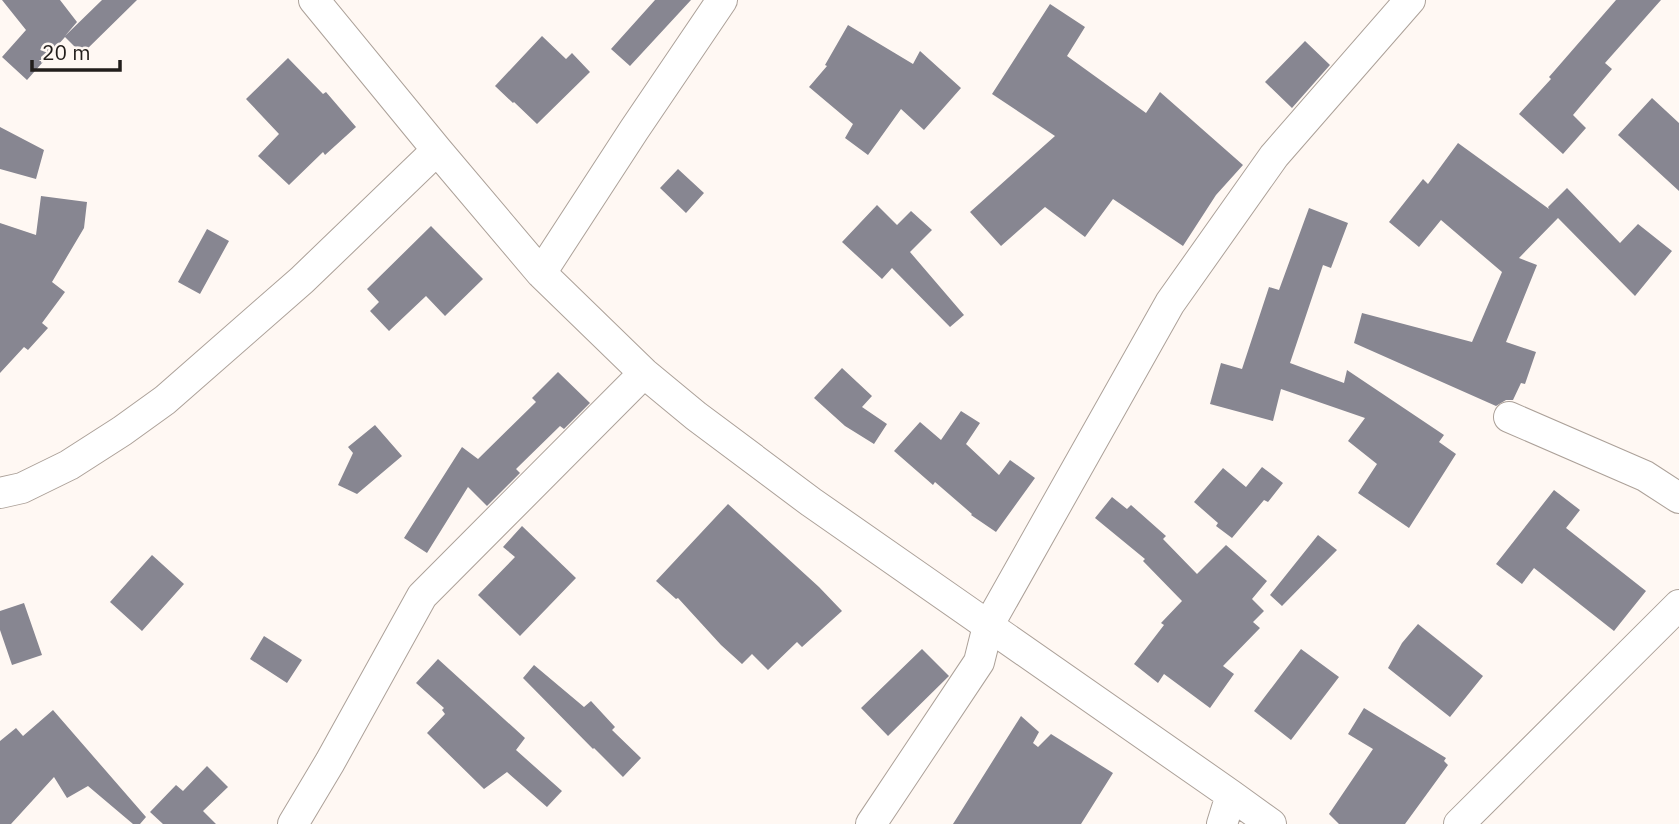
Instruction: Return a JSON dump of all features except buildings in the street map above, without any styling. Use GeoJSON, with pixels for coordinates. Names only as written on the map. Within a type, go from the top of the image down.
{"type":"FeatureCollection","features":[{"type":"Feature","properties":{"kind":"street"},"geometry":{"type":"LineString","coordinates":[[314,0],[541,273],[644,373],[696,416],[800,494],[1271,824]]}},
{"type":"Feature","properties":{"kind":"street"},"geometry":{"type":"LineString","coordinates":[[541,273],[722,0]]}},
{"type":"Feature","properties":{"kind":"street"},"geometry":{"type":"LineString","coordinates":[[870,824],[979,662],[988,626],[1170,303],[1274,156],[1410,0]]}},
{"type":"Feature","properties":{"kind":"street"},"geometry":{"type":"LineString","coordinates":[[0,493],[22,488],[69,466],[165,400],[302,280],[437,150]]}},
{"type":"Feature","properties":{"kind":"street"},"geometry":{"type":"LineString","coordinates":[[293,824],[422,596],[644,373]]}},
{"type":"Feature","properties":{"kind":"street"},"geometry":{"type":"LineString","coordinates":[[1509,417],[1645,476],[1679,498]]}},
{"type":"Feature","properties":{"kind":"street"},"geometry":{"type":"LineString","coordinates":[[1459,824],[1679,605]]}},
{"type":"Feature","properties":{"kind":"street"},"geometry":{"type":"LineString","coordinates":[[1222,824],[1231,795]]}}]}
